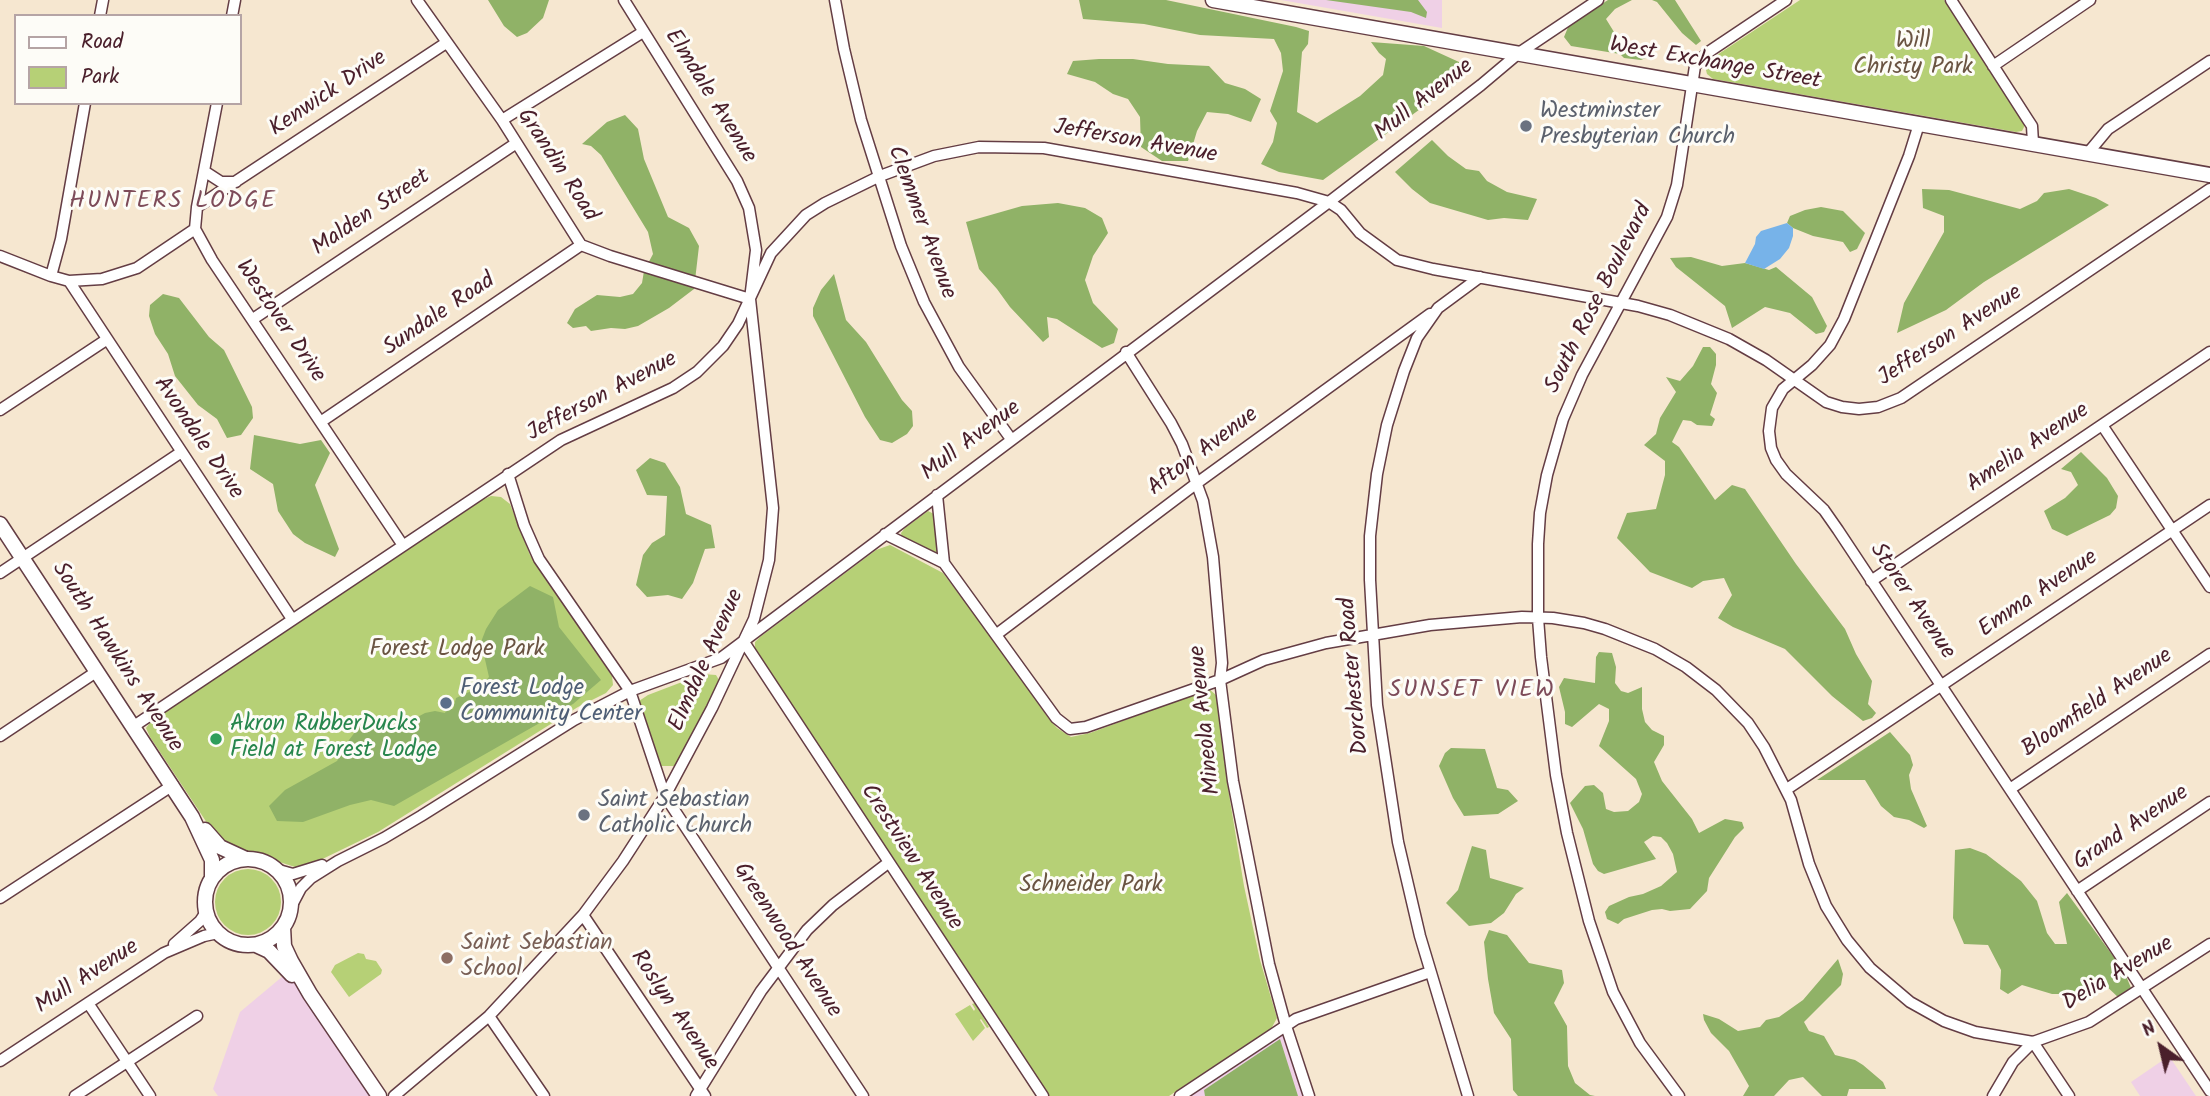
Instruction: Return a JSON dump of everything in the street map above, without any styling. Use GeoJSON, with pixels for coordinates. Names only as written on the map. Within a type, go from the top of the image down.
{"type":"FeatureCollection","features":[{"type":"Feature","properties":{"kind":"main road","name":"West Exchange Street"},"geometry":{"type":"LineString","coordinates":[[1213,0],[2210,175]]}},
{"type":"Feature","properties":{"kind":"main road","name":"South Hawkins Avenue"},"geometry":{"type":"LineString","coordinates":[[0,524],[173,785],[212,860],[212,878]]}},
{"type":"Feature","properties":{"kind":"main road","name":"South Hawkins Avenue"},"geometry":{"type":"LineString","coordinates":[[192,817],[220,847],[246,859]]}},
{"type":"Feature","properties":{"kind":"main road"},"geometry":{"type":"LineString","coordinates":[[283,927],[271,938],[256,944],[235,944],[218,933],[206,912],[207,888],[212,878],[227,865],[246,859],[256,860],[275,869],[288,886],[291,907],[283,927],[284,946],[310,994],[379,1096]]}},
{"type":"Feature","properties":{"kind":"main road"},"geometry":{"type":"LineString","coordinates":[[256,944],[269,951],[310,994]]}},
{"type":"Feature","properties":{"kind":"street","name":"Grandin Road"},"geometry":{"type":"LineString","coordinates":[[417,0],[502,120],[581,245],[750,299]]}},
{"type":"Feature","properties":{"kind":"street","name":"Elmdale Avenue"},"geometry":{"type":"LineString","coordinates":[[394,1096],[489,1016],[583,915],[623,860],[665,796],[701,731],[744,642],[759,604],[769,560],[773,521],[750,299],[756,250],[752,223],[744,194],[624,0]]}},
{"type":"Feature","properties":{"kind":"street","name":"Clemmer Avenue"},"geometry":{"type":"LineString","coordinates":[[835,0],[855,96],[901,246],[937,328],[969,383],[1011,439]]}},
{"type":"Feature","properties":{"kind":"street","name":"Mull Avenue"},"geometry":{"type":"LineString","coordinates":[[275,869],[293,874],[338,860],[384,838],[574,720],[629,691],[721,658],[1329,202],[1519,53],[1598,0]]}},
{"type":"Feature","properties":{"kind":"street","name":"South Rose Boulevard"},"geometry":{"type":"LineString","coordinates":[[1679,1096],[1640,1043],[1619,1007],[1589,920],[1567,833],[1546,711],[1538,618],[1538,544],[1543,495],[1563,419],[1577,386],[1662,229],[1672,204],[1695,66],[1707,53],[1786,0]]}},
{"type":"Feature","properties":{"kind":"street"},"geometry":{"type":"LineString","coordinates":[[1951,0],[2032,126],[2033,143]]}},
{"type":"Feature","properties":{"kind":"street"},"geometry":{"type":"LineString","coordinates":[[1993,66],[2088,0]]}},
{"type":"Feature","properties":{"kind":"street"},"geometry":{"type":"LineString","coordinates":[[502,120],[643,32]]}},
{"type":"Feature","properties":{"kind":"street","name":"Kenwick Drive"},"geometry":{"type":"LineString","coordinates":[[197,207],[446,43]]}},
{"type":"Feature","properties":{"kind":"street"},"geometry":{"type":"LineString","coordinates":[[2088,153],[2108,129],[2210,61]]}},
{"type":"Feature","properties":{"kind":"street"},"geometry":{"type":"LineString","coordinates":[[51,276],[61,239],[85,105]]}},
{"type":"Feature","properties":{"kind":"street"},"geometry":{"type":"LineString","coordinates":[[1,259],[69,281],[102,279],[124,274],[168,249],[195,229],[217,105]]}},
{"type":"Feature","properties":{"kind":"street","name":"Storer Avenue"},"geometry":{"type":"LineString","coordinates":[[1919,124],[1909,156],[1844,319],[1830,345],[1783,389],[1772,408],[1769,424],[1771,448],[1786,474],[1824,510],[2210,1091]]}},
{"type":"Feature","properties":{"kind":"street","name":"Malden Street"},"geometry":{"type":"LineString","coordinates":[[253,319],[515,144]]}},
{"type":"Feature","properties":{"kind":"street","name":"Jefferson Avenue"},"geometry":{"type":"LineString","coordinates":[[134,726],[561,440],[673,388],[697,372],[723,346],[738,324],[771,253],[806,215],[824,203],[913,162],[990,146],[1022,146],[1283,189],[1329,202],[1341,210],[1360,233],[1398,260],[1670,315],[1729,339],[1766,360],[1816,396],[1842,407],[1871,409],[1890,403],[2210,189]]}},
{"type":"Feature","properties":{"kind":"street"},"geometry":{"type":"LineString","coordinates":[[204,171],[221,182],[236,182]]}},
{"type":"Feature","properties":{"kind":"street","name":"Westover Drive"},"geometry":{"type":"LineString","coordinates":[[195,229],[212,260],[402,544]]}},
{"type":"Feature","properties":{"kind":"street","name":"Sundale Road"},"geometry":{"type":"LineString","coordinates":[[322,421],[581,245]]}},
{"type":"Feature","properties":{"kind":"street","name":"Dorchester Road"},"geometry":{"type":"LineString","coordinates":[[1468,1096],[1430,972],[1405,875],[1389,793],[1378,717],[1370,536],[1382,449],[1404,371],[1417,338],[1438,308],[1480,277]]}},
{"type":"Feature","properties":{"kind":"street","name":"Avondale Drive"},"geometry":{"type":"LineString","coordinates":[[69,281],[292,619]]}},
{"type":"Feature","properties":{"kind":"street","name":"Afton Avenue"},"geometry":{"type":"LineString","coordinates":[[997,634],[1197,483],[1438,308]]}},
{"type":"Feature","properties":{"kind":"street"},"geometry":{"type":"LineString","coordinates":[[0,410],[106,340]]}},
{"type":"Feature","properties":{"kind":"street","name":"Mineola Avenue"},"geometry":{"type":"LineString","coordinates":[[1126,352],[1171,423],[1203,501],[1213,557],[1222,663],[1220,680],[1233,781],[1269,964],[1309,1096]]}},
{"type":"Feature","properties":{"kind":"street","name":"Amelia Avenue"},"geometry":{"type":"LineString","coordinates":[[1871,581],[2210,352]]}},
{"type":"Feature","properties":{"kind":"street"},"geometry":{"type":"LineString","coordinates":[[2102,425],[2210,587]]}},
{"type":"Feature","properties":{"kind":"street"},"geometry":{"type":"LineString","coordinates":[[0,573],[180,453]]}},
{"type":"Feature","properties":{"kind":"street","name":"Greenwood Avenue"},"geometry":{"type":"LineString","coordinates":[[509,474],[524,526],[539,559],[629,691],[665,796],[863,1096]]}},
{"type":"Feature","properties":{"kind":"street"},"geometry":{"type":"LineString","coordinates":[[937,495],[943,563]]}},
{"type":"Feature","properties":{"kind":"street","name":"Emma Avenue"},"geometry":{"type":"LineString","coordinates":[[1787,789],[2210,505]]}},
{"type":"Feature","properties":{"kind":"street"},"geometry":{"type":"LineString","coordinates":[[886,534],[943,563],[1056,718],[1067,728],[1086,727],[1220,680],[1264,660],[1326,643],[1467,621],[1538,618],[1570,620],[1605,629],[1655,649],[1686,667],[1716,690],[1748,723],[1787,789],[1809,864],[1826,906],[1847,940],[1870,968],[1910,1002],[1944,1021],[1975,1032],[2033,1042],[2068,1096]]}},
{"type":"Feature","properties":{"kind":"street","name":"Crestview Avenue"},"geometry":{"type":"LineString","coordinates":[[744,642],[1043,1096]]}},
{"type":"Feature","properties":{"kind":"street","name":"Bloomfield Avenue"},"geometry":{"type":"LineString","coordinates":[[2010,789],[2210,654]]}},
{"type":"Feature","properties":{"kind":"street"},"geometry":{"type":"LineString","coordinates":[[0,736],[96,672]]}},
{"type":"Feature","properties":{"kind":"street"},"geometry":{"type":"LineString","coordinates":[[0,898],[173,785]]}},
{"type":"Feature","properties":{"kind":"street","name":"Grand Avenue"},"geometry":{"type":"LineString","coordinates":[[2077,891],[2210,802]]}},
{"type":"Feature","properties":{"kind":"street","name":"Mull Avenue"},"geometry":{"type":"LineString","coordinates":[[291,907],[300,888],[338,860]]}},
{"type":"Feature","properties":{"kind":"street"},"geometry":{"type":"LineString","coordinates":[[700,1094],[778,967],[807,930],[833,905],[888,863]]}},
{"type":"Feature","properties":{"kind":"street","name":"Mull Avenue"},"geometry":{"type":"LineString","coordinates":[[0,1061],[164,953],[200,921],[206,912]]}},
{"type":"Feature","properties":{"kind":"street","name":"Roslyn Avenue"},"geometry":{"type":"LineString","coordinates":[[583,915],[700,1094]]}},
{"type":"Feature","properties":{"kind":"street","name":"Mull Avenue"},"geometry":{"type":"LineString","coordinates":[[164,953],[218,933]]}},
{"type":"Feature","properties":{"kind":"street","name":"Delia Avenue"},"geometry":{"type":"LineString","coordinates":[[1993,1096],[2023,1049],[2033,1042],[2089,1022],[2210,944]]}},
{"type":"Feature","properties":{"kind":"street"},"geometry":{"type":"LineString","coordinates":[[1180,1096],[1296,1019],[1430,972]]}},
{"type":"Feature","properties":{"kind":"street"},"geometry":{"type":"LineString","coordinates":[[88,1003],[150,1096]]}},
{"type":"Feature","properties":{"kind":"street"},"geometry":{"type":"LineString","coordinates":[[75,1096],[197,1016]]}},
{"type":"Feature","properties":{"kind":"street"},"geometry":{"type":"LineString","coordinates":[[489,1016],[544,1096]]}},
{"type":"Feature","properties":{"kind":"shaded area"},"geometry":{"type":"Polygon","coordinates":[[[1281,0],[1442,0],[1442,28],[1281,0]]]}},
{"type":"Feature","properties":{"kind":"shaded area"},"geometry":{"type":"Polygon","coordinates":[[[289,971],[379,1096],[218,1096],[213,1089],[240,1012],[289,971]]]}},
{"type":"Feature","properties":{"kind":"shaded area"},"geometry":{"type":"Polygon","coordinates":[[[1284,1035],[1303,1096],[1186,1096],[1279,1036],[1284,1035]]]}},
{"type":"Feature","properties":{"kind":"shaded area"},"geometry":{"type":"Polygon","coordinates":[[[2169,1056],[2196,1096],[2140,1096],[2131,1082],[2169,1056]]]}},
{"type":"Feature","properties":{"kind":"green space"},"geometry":{"type":"Polygon","coordinates":[[[488,0],[549,0],[543,18],[527,33],[517,37],[504,26],[488,0]]]}},
{"type":"Feature","properties":{"kind":"green space"},"geometry":{"type":"Polygon","coordinates":[[[1079,0],[1166,0],[1309,31],[1308,44],[1302,52],[1297,112],[1317,123],[1360,96],[1383,75],[1386,59],[1371,42],[1424,46],[1459,62],[1464,77],[1323,180],[1279,172],[1261,164],[1273,142],[1277,123],[1270,111],[1283,71],[1281,53],[1274,39],[1200,35],[1144,24],[1083,19],[1079,0]]]}},
{"type":"Feature","properties":{"kind":"green space"},"geometry":{"type":"Polygon","coordinates":[[[1326,0],[1418,0],[1427,12],[1426,18],[1411,12],[1326,0]]]}},
{"type":"Feature","properties":{"kind":"green space"},"geometry":{"type":"Polygon","coordinates":[[[1608,0],[1632,0],[1615,9],[1606,19],[1627,48],[1648,57],[1641,60],[1624,58],[1620,54],[1571,46],[1564,37],[1569,25],[1608,0]]]}},
{"type":"Feature","properties":{"kind":"green space"},"geometry":{"type":"Polygon","coordinates":[[[1652,0],[1675,0],[1701,41],[1696,45],[1682,33],[1657,2],[1652,0]]]}},
{"type":"Feature","properties":{"kind":"green space","name":"Will Christy Park"},"geometry":{"type":"Polygon","coordinates":[[[1800,0],[1944,0],[2024,122],[2022,131],[1713,79],[1707,74],[1705,66],[1711,59],[1800,0]]]}},
{"type":"Feature","properties":{"kind":"green space"},"geometry":{"type":"Polygon","coordinates":[[[1133,59],[1209,66],[1225,83],[1245,89],[1261,99],[1251,122],[1228,114],[1207,112],[1197,131],[1188,161],[1162,161],[1141,147],[1140,117],[1128,99],[1113,94],[1095,82],[1067,74],[1073,61],[1133,59]]]}},
{"type":"Feature","properties":{"kind":"green space"},"geometry":{"type":"Polygon","coordinates":[[[625,115],[638,129],[644,159],[668,217],[689,228],[699,246],[694,289],[638,326],[591,331],[586,326],[573,328],[567,323],[575,309],[597,295],[620,297],[633,294],[642,283],[644,271],[653,254],[648,232],[601,155],[591,146],[582,144],[607,122],[625,115]]]}},
{"type":"Feature","properties":{"kind":"green space"},"geometry":{"type":"Polygon","coordinates":[[[1432,140],[1448,156],[1466,169],[1479,171],[1487,181],[1507,192],[1537,199],[1528,220],[1488,220],[1430,203],[1412,189],[1395,172],[1432,140]]]}},
{"type":"Feature","properties":{"kind":"green space"},"geometry":{"type":"Polygon","coordinates":[[[1922,189],[1949,190],[2020,209],[2037,201],[2044,193],[2069,189],[2109,205],[1984,282],[1946,310],[1897,333],[1904,303],[1944,232],[1944,216],[1923,208],[1922,189]]]}},
{"type":"Feature","properties":{"kind":"green space"},"geometry":{"type":"Polygon","coordinates":[[[1058,203],[1085,208],[1102,218],[1108,233],[1093,256],[1085,280],[1093,303],[1118,329],[1114,343],[1102,348],[1057,319],[1047,317],[1049,337],[1043,342],[979,269],[966,222],[1022,206],[1058,203]]]}},
{"type":"Feature","properties":{"kind":"green space"},"geometry":{"type":"Polygon","coordinates":[[[1821,207],[1843,211],[1865,233],[1857,249],[1850,252],[1843,242],[1813,236],[1787,223],[1790,216],[1821,207]]]}},
{"type":"Feature","properties":{"kind":"green space"},"geometry":{"type":"Polygon","coordinates":[[[1691,257],[1722,266],[1745,263],[1769,270],[1776,267],[1812,297],[1827,326],[1824,332],[1816,334],[1790,313],[1765,307],[1732,328],[1725,306],[1676,267],[1670,258],[1691,257]]]}},
{"type":"Feature","properties":{"kind":"green space"},"geometry":{"type":"Polygon","coordinates":[[[834,274],[846,320],[866,342],[902,400],[912,411],[913,426],[907,434],[892,443],[880,440],[865,417],[813,316],[813,308],[821,290],[834,274]]]}},
{"type":"Feature","properties":{"kind":"green space"},"geometry":{"type":"Polygon","coordinates":[[[163,294],[179,298],[209,337],[224,350],[252,407],[253,418],[241,435],[227,438],[217,419],[198,405],[175,376],[168,354],[155,334],[149,316],[150,305],[163,294]]]}},
{"type":"Feature","properties":{"kind":"green space"},"geometry":{"type":"Polygon","coordinates":[[[1703,347],[1710,347],[1716,354],[1711,384],[1717,393],[1710,415],[1715,419],[1712,426],[1683,420],[1672,442],[1679,447],[1715,500],[1732,485],[1745,489],[1845,629],[1872,681],[1868,704],[1876,713],[1872,718],[1863,721],[1832,696],[1785,649],[1718,618],[1732,595],[1724,578],[1703,581],[1692,588],[1650,572],[1617,538],[1627,513],[1656,509],[1665,475],[1665,461],[1644,445],[1656,434],[1660,418],[1676,392],[1666,377],[1680,381],[1693,366],[1703,347]]]}},
{"type":"Feature","properties":{"kind":"green space"},"geometry":{"type":"Polygon","coordinates":[[[254,435],[300,444],[321,440],[330,453],[315,485],[339,549],[335,557],[305,543],[293,534],[278,511],[273,484],[250,469],[254,435]]]}},
{"type":"Feature","properties":{"kind":"green space"},"geometry":{"type":"Polygon","coordinates":[[[2081,452],[2107,478],[2118,496],[2116,508],[2110,515],[2067,536],[2052,529],[2044,511],[2065,498],[2078,485],[2071,472],[2061,469],[2081,452]]]}},
{"type":"Feature","properties":{"kind":"green space"},"geometry":{"type":"Polygon","coordinates":[[[650,458],[665,463],[680,487],[686,514],[711,525],[715,548],[705,549],[693,583],[682,599],[668,595],[647,597],[636,585],[643,555],[652,543],[665,535],[667,496],[647,495],[636,470],[650,458]]]}},
{"type":"Feature","properties":{"kind":"green space","name":"Forest Lodge Park"},"geometry":{"type":"Polygon","coordinates":[[[491,496],[501,497],[510,504],[530,555],[612,676],[613,685],[606,693],[578,707],[378,832],[306,867],[295,867],[224,844],[217,838],[150,737],[146,728],[152,720],[491,496]]]}},
{"type":"Feature","properties":{"kind":"green space"},"geometry":{"type":"Polygon","coordinates":[[[928,511],[934,514],[939,554],[902,538],[901,533],[905,528],[928,511]]]}},
{"type":"Feature","properties":{"kind":"green space","name":"Schneider Park"},"geometry":{"type":"Polygon","coordinates":[[[890,545],[943,573],[1049,719],[1071,737],[1090,733],[1209,689],[1216,695],[1244,886],[1260,960],[1277,1018],[1271,1029],[1169,1096],[1048,1096],[755,650],[755,642],[760,637],[876,550],[890,545]]]}},
{"type":"Feature","properties":{"kind":"green space"},"geometry":{"type":"Polygon","coordinates":[[[530,586],[553,597],[559,627],[601,680],[573,704],[394,806],[371,800],[303,822],[277,821],[269,806],[285,790],[337,761],[362,723],[399,727],[425,713],[445,713],[447,708],[453,709],[456,698],[480,687],[489,677],[481,642],[486,629],[498,610],[530,586]]]}},
{"type":"Feature","properties":{"kind":"green space"},"geometry":{"type":"Polygon","coordinates":[[[1599,652],[1612,653],[1616,667],[1615,683],[1621,691],[1628,693],[1642,687],[1645,722],[1652,730],[1664,736],[1664,745],[1654,762],[1662,781],[1692,819],[1699,833],[1725,819],[1742,822],[1744,828],[1735,837],[1709,878],[1707,891],[1690,909],[1652,910],[1624,919],[1618,924],[1607,919],[1605,912],[1609,906],[1661,886],[1677,872],[1667,843],[1661,837],[1653,836],[1644,842],[1656,859],[1604,874],[1598,871],[1593,864],[1583,829],[1570,803],[1585,786],[1594,785],[1603,793],[1606,809],[1614,812],[1628,811],[1639,802],[1642,794],[1636,779],[1599,746],[1609,721],[1609,709],[1599,704],[1572,727],[1565,724],[1559,687],[1564,678],[1595,683],[1596,657],[1599,652]]]}},
{"type":"Feature","properties":{"kind":"green space"},"geometry":{"type":"Polygon","coordinates":[[[703,674],[716,675],[719,685],[677,766],[661,766],[639,701],[703,674]]]}},
{"type":"Feature","properties":{"kind":"green space"},"geometry":{"type":"Polygon","coordinates":[[[1890,732],[1910,755],[1913,765],[1909,775],[1911,789],[1927,826],[1924,828],[1909,820],[1894,817],[1881,806],[1865,780],[1817,780],[1890,732]]]}},
{"type":"Feature","properties":{"kind":"green space"},"geometry":{"type":"Polygon","coordinates":[[[1451,748],[1485,749],[1497,788],[1508,790],[1518,801],[1498,814],[1464,816],[1439,766],[1445,753],[1451,748]]]}},
{"type":"Feature","properties":{"kind":"green space"},"geometry":{"type":"Polygon","coordinates":[[[1472,846],[1486,850],[1490,878],[1524,888],[1516,894],[1504,913],[1491,923],[1469,926],[1446,903],[1458,890],[1472,846]]]}},
{"type":"Feature","properties":{"kind":"green space"},"geometry":{"type":"Polygon","coordinates":[[[1970,848],[1986,854],[2021,881],[2037,901],[2047,933],[2055,944],[2067,944],[2059,902],[2067,893],[2124,971],[2131,988],[2120,999],[2103,983],[2092,988],[2085,997],[2052,994],[2022,985],[2008,994],[2000,989],[2001,970],[1988,945],[1964,944],[1953,918],[1955,850],[1970,848]]]}},
{"type":"Feature","properties":{"kind":"green space"},"geometry":{"type":"Polygon","coordinates":[[[248,869],[261,872],[271,879],[278,889],[281,902],[278,915],[271,925],[261,932],[248,935],[235,932],[225,925],[218,915],[215,902],[218,889],[225,879],[235,872],[248,869]]]}},
{"type":"Feature","properties":{"kind":"green space"},"geometry":{"type":"Polygon","coordinates":[[[1489,930],[1507,935],[1529,963],[1562,970],[1564,983],[1554,1003],[1567,1026],[1568,1066],[1575,1083],[1595,1096],[1518,1096],[1513,1090],[1511,1039],[1494,1013],[1488,979],[1484,942],[1489,930]]]}},
{"type":"Feature","properties":{"kind":"green space"},"geometry":{"type":"Polygon","coordinates":[[[358,953],[364,954],[366,959],[376,961],[382,970],[381,974],[349,997],[331,972],[335,965],[358,953]]]}},
{"type":"Feature","properties":{"kind":"green space"},"geometry":{"type":"Polygon","coordinates":[[[1838,959],[1843,974],[1841,985],[1804,1022],[1809,1031],[1824,1036],[1835,1055],[1863,1065],[1883,1082],[1886,1089],[1849,1089],[1847,1096],[1822,1096],[1803,1077],[1789,1080],[1774,1096],[1743,1096],[1749,1086],[1729,1051],[1711,1033],[1703,1014],[1719,1019],[1738,1031],[1760,1027],[1766,1020],[1779,1017],[1803,1000],[1838,959]]]}},
{"type":"Feature","properties":{"kind":"green space"},"geometry":{"type":"Polygon","coordinates":[[[975,1003],[989,1027],[987,1028],[981,1019],[985,1028],[973,1041],[955,1014],[970,1005],[974,1011],[972,1004],[975,1003]]]}},
{"type":"Feature","properties":{"kind":"green space"},"geometry":{"type":"Polygon","coordinates":[[[1280,1039],[1298,1096],[1205,1096],[1204,1090],[1280,1039]]]}},
{"type":"Feature","properties":{"kind":"water"},"geometry":{"type":"Polygon","coordinates":[[[1787,223],[1793,228],[1793,236],[1789,248],[1780,259],[1764,269],[1745,263],[1761,231],[1787,223]]]}},
{"type":"Feature","properties":{"kind":"place","name":"Westminster Presbyterian Church"},"geometry":{"type":"Point","coordinates":[1526,126]}},
{"type":"Feature","properties":{"kind":"place","name":"Forest Lodge Community Center"},"geometry":{"type":"Point","coordinates":[446,703]}},
{"type":"Feature","properties":{"kind":"place","name":"Akron RubberDucks Field at Forest Lodge"},"geometry":{"type":"Point","coordinates":[216,739]}},
{"type":"Feature","properties":{"kind":"place","name":"Saint Sebastian Catholic Church"},"geometry":{"type":"Point","coordinates":[584,815]}},
{"type":"Feature","properties":{"kind":"place","name":"Saint Sebastian School"},"geometry":{"type":"Point","coordinates":[447,958]}},
{"type":"Feature","properties":{"kind":"district","name":"HUNTERS LODGE"},"geometry":{"type":"Point","coordinates":[173,203]}},
{"type":"Feature","properties":{"kind":"district","name":"SUNSET VIEW"},"geometry":{"type":"Point","coordinates":[1472,692]}}]}
